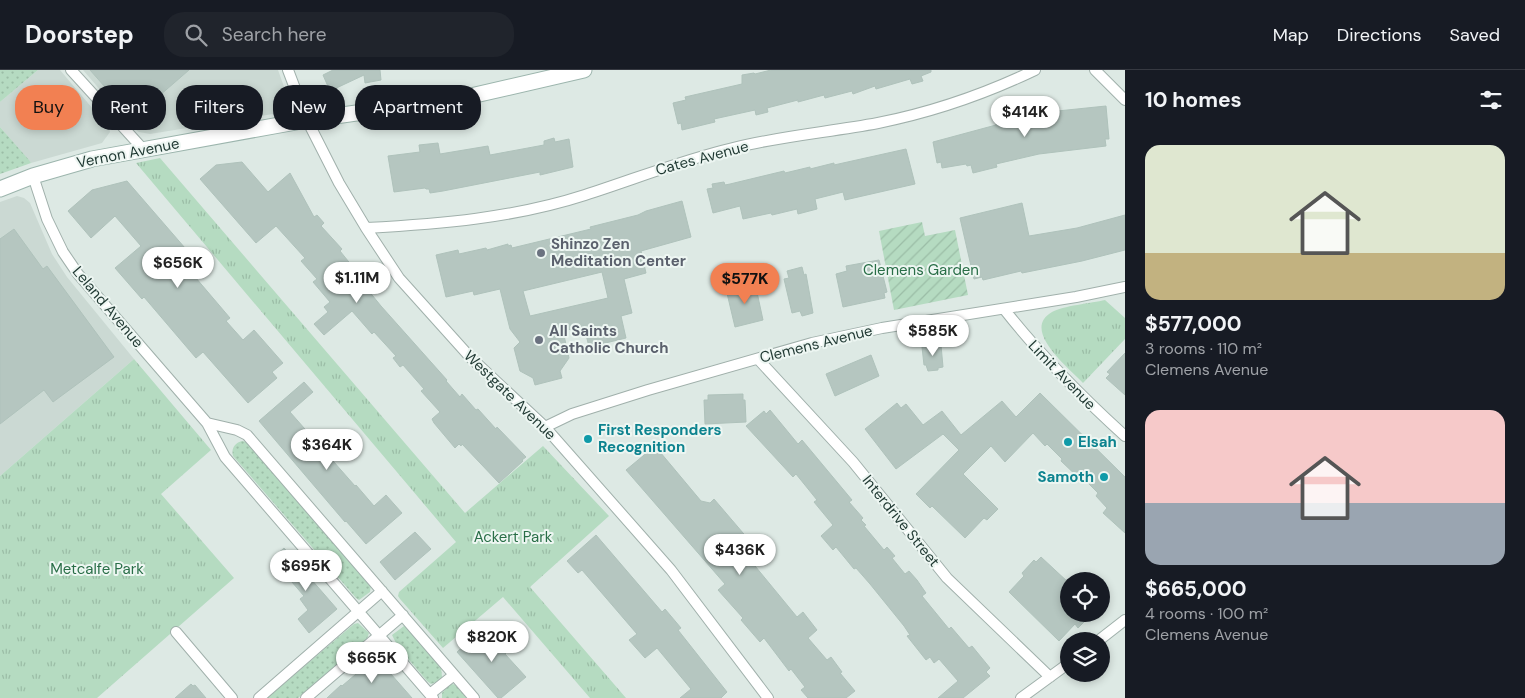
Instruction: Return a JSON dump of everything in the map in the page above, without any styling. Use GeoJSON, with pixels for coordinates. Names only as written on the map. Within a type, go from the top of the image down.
{"type":"FeatureCollection","features":[{"type":"Feature","properties":{"kind":"street"},"geometry":{"type":"LineString","coordinates":[[71,70],[142,149]]}},
{"type":"Feature","properties":{"kind":"street","name":"Westgate Avenue"},"geometry":{"type":"LineString","coordinates":[[288,70],[294,85]]}},
{"type":"Feature","properties":{"kind":"street","name":"Vernon Avenue"},"geometry":{"type":"LineString","coordinates":[[345,115],[462,98],[584,70]]}},
{"type":"Feature","properties":{"kind":"street","name":"Cates Avenue"},"geometry":{"type":"LineString","coordinates":[[366,228],[431,224],[506,215],[585,195],[659,169],[732,148],[879,122],[944,107],[1003,86],[1035,70]]}},
{"type":"Feature","properties":{"kind":"street"},"geometry":{"type":"LineString","coordinates":[[1095,70],[1125,100]]}},
{"type":"Feature","properties":{"kind":"street","name":"Vernon Avenue"},"geometry":{"type":"LineString","coordinates":[[0,189],[33,176],[92,159],[273,126]]}},
{"type":"Feature","properties":{"kind":"street","name":"Westgate Avenue"},"geometry":{"type":"LineString","coordinates":[[312,130],[339,183],[399,278],[494,381],[545,427],[671,570],[768,698]]}},
{"type":"Feature","properties":{"kind":"street","name":"Leland Avenue"},"geometry":{"type":"LineString","coordinates":[[33,176],[47,219],[78,274],[207,423],[225,457],[432,696]]}},
{"type":"Feature","properties":{"kind":"street","name":"Clemens Avenue"},"geometry":{"type":"LineString","coordinates":[[545,427],[580,412],[648,390],[812,343],[882,328],[1004,310],[1125,287]]}},
{"type":"Feature","properties":{"kind":"street","name":"Limit Avenue"},"geometry":{"type":"LineString","coordinates":[[1004,310],[1056,371],[1125,436]]}},
{"type":"Feature","properties":{"kind":"street","name":"Interdrive Street"},"geometry":{"type":"LineString","coordinates":[[758,359],[854,462],[947,578],[1050,677]]}},
{"type":"Feature","properties":{"kind":"street"},"geometry":{"type":"LineString","coordinates":[[207,423],[238,430],[247,435],[474,698]]}},
{"type":"Feature","properties":{"kind":"street"},"geometry":{"type":"LineString","coordinates":[[259,698],[382,591]]}},
{"type":"Feature","properties":{"kind":"street"},"geometry":{"type":"LineString","coordinates":[[306,698],[403,615]]}},
{"type":"Feature","properties":{"kind":"street"},"geometry":{"type":"LineString","coordinates":[[1110,632],[1125,620]]}},
{"type":"Feature","properties":{"kind":"street"},"geometry":{"type":"LineString","coordinates":[[176,632],[232,698]]}},
{"type":"Feature","properties":{"kind":"street"},"geometry":{"type":"LineString","coordinates":[[1021,698],[1060,670]]}},
{"type":"Feature","properties":{"kind":"street"},"geometry":{"type":"LineString","coordinates":[[432,696],[454,675]]}},
{"type":"Feature","properties":{"kind":"shaded area"},"geometry":{"type":"Polygon","coordinates":[[[38,70],[60,70],[73,85],[20,85],[38,70]]]}},
{"type":"Feature","properties":{"kind":"shaded area"},"geometry":{"type":"Polygon","coordinates":[[[83,70],[278,70],[283,85],[273,85],[273,114],[263,116],[263,85],[176,85],[176,130],[150,134],[136,130],[166,130],[166,85],[96,85],[83,70]]]}},
{"type":"Feature","properties":{"kind":"shaded area"},"geometry":{"type":"Polygon","coordinates":[[[15,89],[15,130],[82,130],[82,96],[92,108],[92,130],[110,130],[110,132],[102,143],[31,163],[0,127],[0,102],[15,89]]]}},
{"type":"Feature","properties":{"kind":"shaded area"},"geometry":{"type":"Polygon","coordinates":[[[17,196],[24,198],[30,203],[52,254],[67,277],[134,359],[0,476],[0,202],[17,196]]]}},
{"type":"Feature","properties":{"kind":"green space"},"geometry":{"type":"Polygon","coordinates":[[[0,70],[38,70],[20,85],[15,85],[15,89],[0,102],[0,70]]]}},
{"type":"Feature","properties":{"kind":"green space"},"geometry":{"type":"Polygon","coordinates":[[[0,127],[29,160],[31,163],[0,174],[0,127]]]}},
{"type":"Feature","properties":{"kind":"green space","name":"Ackert Park"},"geometry":{"type":"Polygon","coordinates":[[[160,158],[465,513],[543,446],[609,516],[530,587],[626,698],[590,698],[503,597],[443,648],[400,599],[398,596],[399,592],[456,542],[136,163],[160,158]]]}},
{"type":"Feature","properties":{"kind":"green space","name":"Clemens Garden"},"geometry":{"type":"Polygon","coordinates":[[[922,222],[925,236],[955,230],[968,295],[894,310],[879,231],[922,222]]]}},
{"type":"Feature","properties":{"kind":"green space"},"geometry":{"type":"Polygon","coordinates":[[[1105,300],[1125,318],[1125,339],[1083,383],[1059,359],[1044,339],[1042,329],[1044,320],[1057,310],[1105,300]]]}},
{"type":"Feature","properties":{"kind":"green space","name":"Metcalfe Park"},"geometry":{"type":"Polygon","coordinates":[[[134,359],[211,450],[161,494],[234,578],[97,698],[0,698],[0,476],[134,359]]]}},
{"type":"Feature","properties":{"kind":"green space"},"geometry":{"type":"Polygon","coordinates":[[[242,441],[247,442],[371,585],[370,592],[359,600],[356,598],[233,456],[234,446],[242,441]]]}},
{"type":"Feature","properties":{"kind":"green space"},"geometry":{"type":"Polygon","coordinates":[[[358,623],[369,633],[367,639],[298,698],[267,698],[354,624],[358,623]]]}},
{"type":"Feature","properties":{"kind":"green space"},"geometry":{"type":"Polygon","coordinates":[[[404,626],[408,627],[441,667],[442,677],[439,681],[431,684],[427,681],[398,647],[392,635],[404,626]]]}},
{"type":"Feature","properties":{"kind":"green space"},"geometry":{"type":"Polygon","coordinates":[[[450,684],[458,687],[468,698],[442,698],[442,693],[450,684]]]}},
{"type":"Feature","properties":{"kind":"building"},"geometry":{"type":"Polygon","coordinates":[[[90,70],[189,70],[166,90],[166,85],[103,85],[90,70]]]}},
{"type":"Feature","properties":{"kind":"building"},"geometry":{"type":"Polygon","coordinates":[[[333,70],[380,70],[381,80],[365,83],[364,75],[343,85],[327,85],[323,75],[333,70]]]}},
{"type":"Feature","properties":{"kind":"building"},"geometry":{"type":"Polygon","coordinates":[[[771,70],[931,70],[931,72],[921,76],[923,81],[912,84],[910,79],[876,89],[875,86],[853,94],[852,91],[825,98],[824,95],[798,102],[798,100],[767,108],[768,112],[756,115],[755,110],[714,119],[715,122],[682,130],[681,123],[678,124],[673,103],[686,100],[685,97],[742,84],[742,75],[771,70]]]}},
{"type":"Feature","properties":{"kind":"building"},"geometry":{"type":"Polygon","coordinates":[[[1106,106],[1109,139],[1105,139],[1106,146],[1039,154],[996,164],[997,167],[973,173],[971,165],[967,166],[966,164],[942,168],[941,162],[937,163],[933,142],[996,125],[996,123],[1038,113],[1106,106]]]}},
{"type":"Feature","properties":{"kind":"building"},"geometry":{"type":"Polygon","coordinates":[[[554,138],[555,142],[569,139],[573,167],[540,175],[540,172],[430,193],[429,189],[425,188],[394,192],[388,156],[420,152],[419,145],[438,143],[440,154],[488,146],[490,155],[544,145],[544,141],[554,138]]]}},
{"type":"Feature","properties":{"kind":"building"},"geometry":{"type":"Polygon","coordinates":[[[906,149],[915,184],[845,200],[843,192],[815,199],[817,209],[798,214],[797,209],[743,219],[740,206],[713,213],[707,189],[713,188],[712,184],[724,182],[725,185],[784,171],[785,173],[834,163],[834,165],[906,149]]]}},
{"type":"Feature","properties":{"kind":"building"},"geometry":{"type":"Polygon","coordinates":[[[242,162],[268,192],[290,173],[314,217],[317,215],[324,223],[321,226],[342,249],[340,251],[357,272],[355,274],[381,306],[460,397],[462,394],[476,410],[478,409],[526,457],[499,483],[462,444],[455,448],[434,423],[432,419],[440,412],[421,391],[424,389],[403,365],[400,367],[393,358],[396,356],[374,332],[372,334],[352,311],[324,335],[314,324],[328,312],[324,307],[330,302],[313,282],[317,279],[301,261],[305,258],[276,226],[256,243],[200,179],[216,165],[242,162]]]}},
{"type":"Feature","properties":{"kind":"building"},"geometry":{"type":"Polygon","coordinates":[[[127,181],[198,263],[190,271],[230,318],[226,321],[243,340],[254,330],[283,363],[272,372],[277,378],[248,403],[203,352],[196,358],[144,297],[142,299],[115,268],[141,246],[115,216],[91,238],[68,211],[92,190],[127,181]]]}},
{"type":"Feature","properties":{"kind":"building"},"geometry":{"type":"Polygon","coordinates":[[[682,201],[691,237],[641,251],[646,273],[624,279],[632,313],[621,316],[626,338],[589,347],[584,326],[563,331],[569,358],[560,371],[562,378],[535,385],[533,378],[520,371],[514,348],[520,342],[510,329],[500,289],[474,295],[473,291],[446,297],[436,255],[458,250],[459,254],[486,248],[487,250],[508,244],[512,248],[591,229],[590,227],[638,215],[682,201]],[[602,272],[523,291],[530,316],[608,298],[602,272]]]}},
{"type":"Feature","properties":{"kind":"building"},"geometry":{"type":"Polygon","coordinates":[[[1022,203],[1029,236],[1077,228],[1125,215],[1125,250],[1022,273],[1021,271],[983,280],[982,277],[974,279],[960,218],[1022,203]]]}},
{"type":"Feature","properties":{"kind":"building"},"geometry":{"type":"Polygon","coordinates":[[[14,229],[43,269],[47,266],[114,357],[53,402],[44,390],[0,424],[0,239],[14,229]]]}},
{"type":"Feature","properties":{"kind":"building"},"geometry":{"type":"Polygon","coordinates":[[[879,260],[887,292],[884,293],[885,298],[843,307],[836,274],[847,271],[846,266],[879,260]]]}},
{"type":"Feature","properties":{"kind":"building"},"geometry":{"type":"Polygon","coordinates":[[[802,267],[804,275],[806,274],[813,313],[802,316],[800,311],[792,313],[784,279],[789,278],[787,271],[802,267]]]}},
{"type":"Feature","properties":{"kind":"building"},"geometry":{"type":"Polygon","coordinates":[[[755,283],[763,320],[735,327],[726,289],[755,283]]]}},
{"type":"Feature","properties":{"kind":"building"},"geometry":{"type":"Polygon","coordinates":[[[941,345],[943,367],[938,368],[938,370],[928,371],[926,365],[924,365],[922,347],[941,345]]]}},
{"type":"Feature","properties":{"kind":"building"},"geometry":{"type":"Polygon","coordinates":[[[1125,353],[1125,395],[1106,378],[1110,374],[1107,372],[1125,353]]]}},
{"type":"Feature","properties":{"kind":"building"},"geometry":{"type":"Polygon","coordinates":[[[871,355],[879,376],[835,396],[826,374],[871,355]]]}},
{"type":"Feature","properties":{"kind":"building"},"geometry":{"type":"Polygon","coordinates":[[[304,382],[313,392],[290,412],[374,506],[386,495],[402,513],[366,544],[259,421],[304,382]]]}},
{"type":"Feature","properties":{"kind":"building"},"geometry":{"type":"Polygon","coordinates":[[[1040,393],[1125,477],[1125,533],[1103,513],[1107,508],[1096,496],[1098,493],[1083,478],[1081,480],[1047,444],[1045,446],[1033,433],[1005,462],[991,446],[963,474],[998,509],[987,520],[984,518],[965,538],[932,506],[930,508],[916,494],[959,450],[943,434],[896,469],[865,429],[897,403],[901,408],[906,404],[923,425],[942,411],[961,435],[1002,401],[1016,417],[1040,393]]]}},
{"type":"Feature","properties":{"kind":"building"},"geometry":{"type":"Polygon","coordinates":[[[743,394],[746,422],[705,424],[704,400],[708,400],[708,395],[743,394]]]}},
{"type":"Feature","properties":{"kind":"building"},"geometry":{"type":"Polygon","coordinates":[[[770,410],[798,444],[802,440],[852,500],[849,502],[863,518],[861,520],[866,525],[864,526],[884,550],[887,547],[895,556],[892,558],[905,574],[909,571],[917,580],[926,593],[922,596],[949,629],[951,627],[969,648],[972,646],[990,668],[986,672],[990,676],[963,698],[938,698],[958,681],[939,659],[934,663],[930,657],[926,660],[907,636],[910,635],[904,626],[870,584],[856,568],[854,569],[836,547],[833,550],[821,536],[833,525],[814,502],[817,500],[796,474],[793,477],[746,426],[764,411],[766,414],[770,410]]]}},
{"type":"Feature","properties":{"kind":"building"},"geometry":{"type":"Polygon","coordinates":[[[655,446],[701,501],[710,503],[714,499],[755,547],[746,555],[797,617],[803,612],[817,630],[808,638],[827,660],[831,657],[842,672],[840,673],[855,691],[846,698],[808,698],[801,690],[805,687],[791,669],[789,671],[764,638],[760,642],[741,620],[743,618],[718,590],[725,584],[626,470],[655,446]]]}},
{"type":"Feature","properties":{"kind":"building"},"geometry":{"type":"Polygon","coordinates":[[[415,532],[431,549],[395,580],[380,562],[415,532]]]}},
{"type":"Feature","properties":{"kind":"building"},"geometry":{"type":"Polygon","coordinates":[[[596,535],[662,612],[665,609],[681,628],[678,630],[727,692],[721,698],[680,698],[691,689],[657,648],[645,658],[629,640],[637,634],[582,570],[578,573],[567,561],[596,535]]]}},
{"type":"Feature","properties":{"kind":"building"},"geometry":{"type":"Polygon","coordinates":[[[284,548],[337,609],[309,633],[298,619],[308,610],[300,599],[304,596],[272,559],[284,548]]]}},
{"type":"Feature","properties":{"kind":"building"},"geometry":{"type":"Polygon","coordinates":[[[1041,557],[1060,575],[1060,622],[1084,622],[1078,628],[1075,624],[1067,632],[1060,632],[1059,641],[1009,592],[1024,576],[1022,573],[1034,560],[1036,562],[1041,557]]]}},
{"type":"Feature","properties":{"kind":"building"},"geometry":{"type":"Polygon","coordinates":[[[486,626],[508,651],[505,654],[526,677],[501,698],[498,698],[457,652],[486,626]]]}},
{"type":"Feature","properties":{"kind":"building"},"geometry":{"type":"Polygon","coordinates":[[[376,657],[412,698],[327,698],[341,685],[376,657]]]}},
{"type":"Feature","properties":{"kind":"building"},"geometry":{"type":"Polygon","coordinates":[[[191,684],[195,685],[206,698],[175,698],[191,684]]]}},
{"type":"Feature","properties":{"kind":"place","name":"Shinzo Zen Meditation Center"},"geometry":{"type":"Point","coordinates":[541,253]}},
{"type":"Feature","properties":{"kind":"place","name":"All Saints Catholic Church"},"geometry":{"type":"Point","coordinates":[539,340]}},
{"type":"Feature","properties":{"kind":"place","name":"First Responders Recognition"},"geometry":{"type":"Point","coordinates":[588,439]}},
{"type":"Feature","properties":{"kind":"place","name":"Elsah"},"geometry":{"type":"Point","coordinates":[1068,442]}},
{"type":"Feature","properties":{"kind":"place","name":"Samoth"},"geometry":{"type":"Point","coordinates":[1104,477]}}]}
